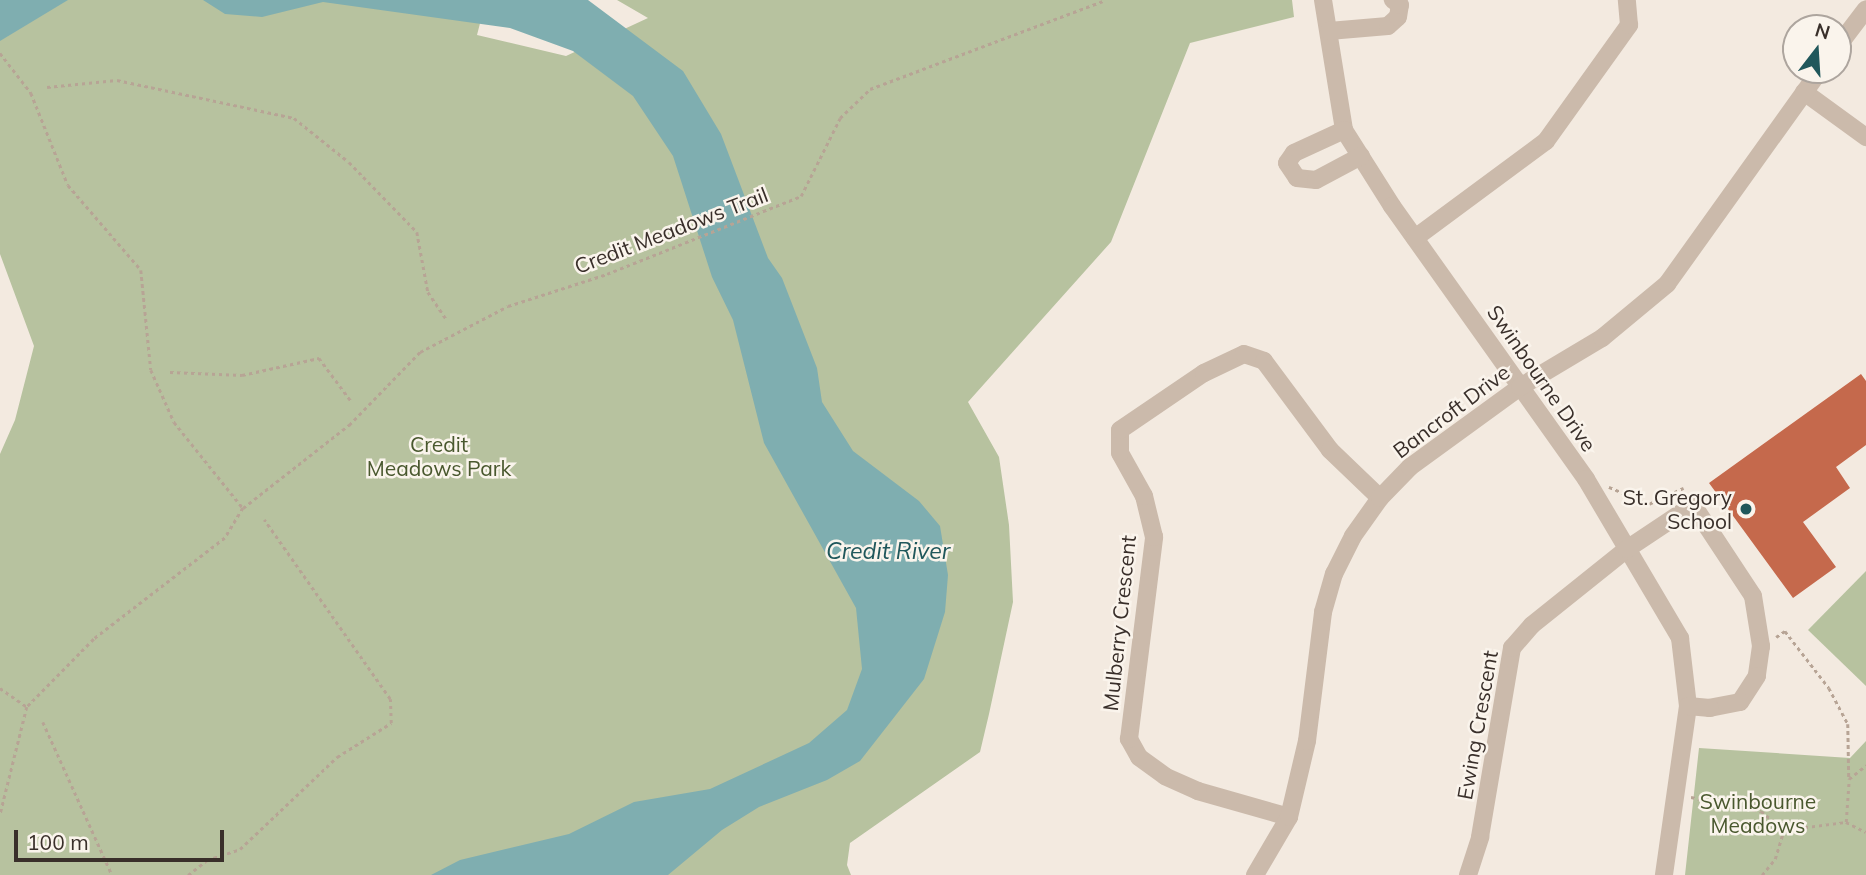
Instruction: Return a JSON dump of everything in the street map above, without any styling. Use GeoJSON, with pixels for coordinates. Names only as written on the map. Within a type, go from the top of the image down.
{"type":"FeatureCollection","features":[{"type":"Feature","properties":{"kind":"street","name":"Swinbourne Drive"},"geometry":{"type":"LineString","coordinates":[[1323,0],[1345,130],[1415,238],[1592,489],[1681,638],[1688,706],[1664,875]]}},
{"type":"Feature","properties":{"kind":"street"},"geometry":{"type":"LineString","coordinates":[[1329,31],[1388,26],[1398,17],[1400,5],[1393,0]]}},
{"type":"Feature","properties":{"kind":"street"},"geometry":{"type":"LineString","coordinates":[[1415,238],[1546,141],[1629,25],[1627,0]]}},
{"type":"Feature","properties":{"kind":"street"},"geometry":{"type":"LineString","coordinates":[[1852,27],[1866,8],[1860,0]]}},
{"type":"Feature","properties":{"kind":"street","name":"Bancroft Drive"},"geometry":{"type":"LineString","coordinates":[[1255,875],[1289,817],[1307,741],[1323,612],[1334,574],[1380,498],[1410,467],[1520,387],[1602,338],[1667,284],[1810,84]]}},
{"type":"Feature","properties":{"kind":"street"},"geometry":{"type":"LineString","coordinates":[[1804,92],[1866,137]]}},
{"type":"Feature","properties":{"kind":"street"},"geometry":{"type":"LineString","coordinates":[[1345,130],[1294,152],[1287,163],[1297,178],[1316,180],[1361,156]]}},
{"type":"Feature","properties":{"kind":"street","name":"Mulberry Crescent"},"geometry":{"type":"LineString","coordinates":[[1289,817],[1198,791],[1165,776],[1139,757],[1129,739],[1154,537],[1144,496],[1120,453],[1120,430],[1204,373],[1244,354],[1264,361],[1330,450],[1380,498]]}},
{"type":"Feature","properties":{"kind":"street","name":"Ewing Crescent"},"geometry":{"type":"LineString","coordinates":[[1468,875],[1480,837],[1512,648],[1532,625],[1628,549],[1693,505],[1753,596],[1761,646]]}},
{"type":"Feature","properties":{"kind":"street"},"geometry":{"type":"LineString","coordinates":[[1688,706],[1710,708],[1740,702],[1757,676],[1761,646]]}},
{"type":"Feature","properties":{"kind":"path","name":"Credit Meadows Trail"},"geometry":{"type":"LineString","coordinates":[[243,508],[349,425],[420,352],[508,306],[692,242],[801,196],[840,118],[870,89],[1105,0]]}},
{"type":"Feature","properties":{"kind":"path"},"geometry":{"type":"LineString","coordinates":[[0,53],[31,93],[68,185],[141,270],[151,370],[174,422],[243,508],[225,538],[94,639],[27,707],[0,815]]}},
{"type":"Feature","properties":{"kind":"path"},"geometry":{"type":"LineString","coordinates":[[47,87],[117,80],[294,118],[349,162],[417,232],[428,292],[446,318]]}},
{"type":"Feature","properties":{"kind":"path"},"geometry":{"type":"LineString","coordinates":[[170,372],[242,375],[319,358],[351,401]]}},
{"type":"Feature","properties":{"kind":"path"},"geometry":{"type":"LineString","coordinates":[[1592,489],[1614,486],[1635,501],[1649,504],[1683,488]]}},
{"type":"Feature","properties":{"kind":"path"},"geometry":{"type":"LineString","coordinates":[[188,875],[207,860],[240,849],[337,758],[391,723],[390,699],[264,520]]}},
{"type":"Feature","properties":{"kind":"path"},"geometry":{"type":"LineString","coordinates":[[1761,646],[1784,631],[1829,688],[1848,724],[1849,779],[1846,822]]}},
{"type":"Feature","properties":{"kind":"path"},"geometry":{"type":"LineString","coordinates":[[0,688],[27,707]]}},
{"type":"Feature","properties":{"kind":"path"},"geometry":{"type":"LineString","coordinates":[[43,722],[112,875]]}},
{"type":"Feature","properties":{"kind":"path"},"geometry":{"type":"LineString","coordinates":[[1849,779],[1866,765]]}},
{"type":"Feature","properties":{"kind":"path"},"geometry":{"type":"LineString","coordinates":[[1675,794],[1761,811],[1784,830],[1846,822],[1866,832]]}},
{"type":"Feature","properties":{"kind":"path"},"geometry":{"type":"LineString","coordinates":[[1762,875],[1774,859],[1784,830]]}},
{"type":"Feature","properties":{"kind":"green space","name":"Credit Meadows Park"},"geometry":{"type":"Polygon","coordinates":[[[0,0],[486,0],[477,35],[566,56],[648,18],[617,0],[1292,0],[1294,17],[1190,43],[1111,242],[968,402],[999,457],[1009,525],[1013,602],[980,752],[850,843],[847,865],[851,875],[0,875],[0,454],[15,420],[34,346],[0,254],[0,0]]]}},
{"type":"Feature","properties":{"kind":"green space"},"geometry":{"type":"Polygon","coordinates":[[[1866,571],[1866,686],[1808,630],[1866,571]]]}},
{"type":"Feature","properties":{"kind":"green space","name":"Swinbourne Meadows"},"geometry":{"type":"Polygon","coordinates":[[[1866,741],[1866,875],[1685,875],[1699,748],[1850,758],[1866,741]]]}},
{"type":"Feature","properties":{"kind":"water"},"geometry":{"type":"Polygon","coordinates":[[[0,0],[68,0],[0,41],[0,0]]]}},
{"type":"Feature","properties":{"kind":"water","name":"Credit River"},"geometry":{"type":"Polygon","coordinates":[[[203,0],[588,0],[683,71],[721,134],[768,258],[782,278],[817,368],[822,402],[853,451],[919,501],[940,526],[948,575],[945,612],[924,679],[860,761],[827,780],[759,807],[722,830],[668,875],[431,875],[460,860],[569,834],[634,802],[710,789],[809,743],[847,710],[862,669],[856,608],[764,443],[733,320],[712,277],[673,156],[633,96],[573,51],[510,28],[323,2],[262,17],[225,14],[203,0]]]}},
{"type":"Feature","properties":{"kind":"building"},"geometry":{"type":"Polygon","coordinates":[[[1861,374],[1866,381],[1866,445],[1836,467],[1850,488],[1803,522],[1836,567],[1793,598],[1709,483],[1861,374]]]}},
{"type":"Feature","properties":{"kind":"place","name":"St. Gregory School"},"geometry":{"type":"Point","coordinates":[1746,509]}}]}
